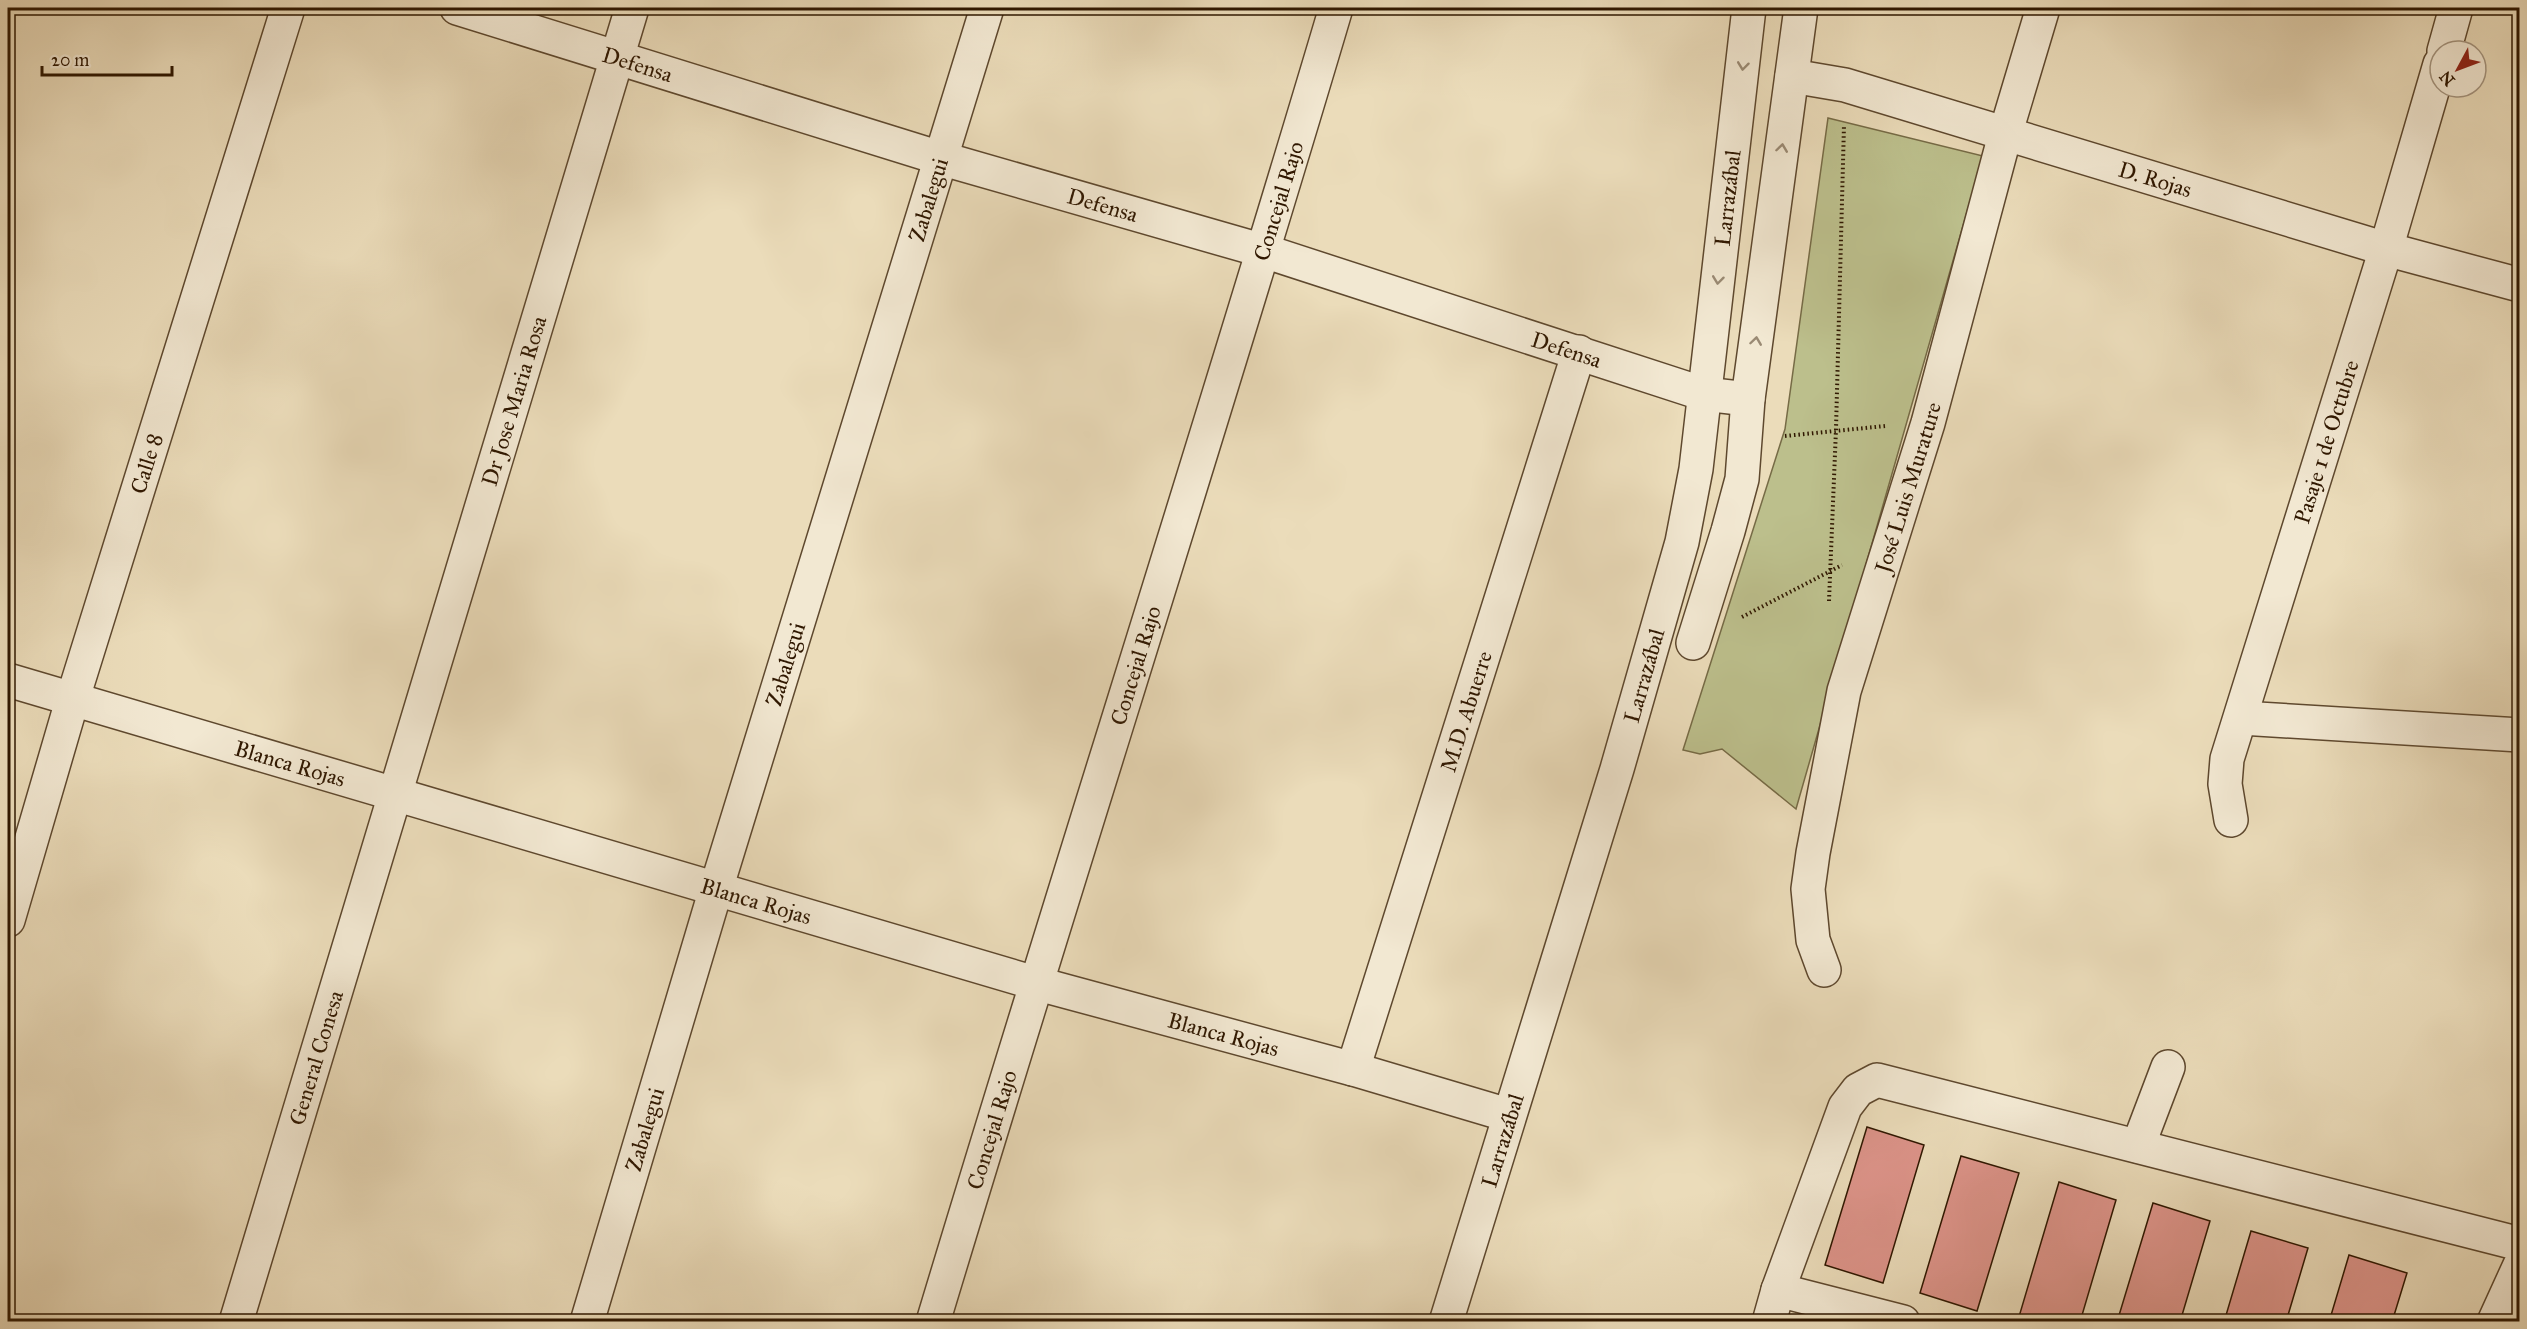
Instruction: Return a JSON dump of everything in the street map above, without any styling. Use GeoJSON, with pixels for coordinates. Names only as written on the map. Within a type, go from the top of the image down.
{"type":"FeatureCollection","features":[{"type":"Feature","properties":{"kind":"street","name":"Calle 8"},"geometry":{"type":"LineString","coordinates":[[8,920],[72,701],[288,8]]}},
{"type":"Feature","properties":{"kind":"street","name":"Defensa"},"geometry":{"type":"LineString","coordinates":[[457,8],[940,158],[1264,251],[1704,394],[1748,399]]}},
{"type":"Feature","properties":{"kind":"street","name":"Dr Jose Maria Rosa"},"geometry":{"type":"LineString","coordinates":[[395,794],[632,8]]}},
{"type":"Feature","properties":{"kind":"street","name":"Zabalegui"},"geometry":{"type":"LineString","coordinates":[[587,1322],[716,889],[987,8]]}},
{"type":"Feature","properties":{"kind":"street","name":"Concejal Rajo"},"geometry":{"type":"LineString","coordinates":[[933,1322],[1035,983],[1126,700],[1264,251],[1336,8]]}},
{"type":"Feature","properties":{"kind":"street","name":"Larrazábal"},"geometry":{"type":"LineString","coordinates":[[1446,1322],[1508,1115],[1617,769],[1691,505],[1749,8]]}},
{"type":"Feature","properties":{"kind":"street","name":"Larrazábal"},"geometry":{"type":"LineString","coordinates":[[1693,643],[1742,479],[1748,399],[1801,8]]}},
{"type":"Feature","properties":{"kind":"street","name":"José Luis Murature"},"geometry":{"type":"LineString","coordinates":[[1824,970],[1813,940],[1808,889],[1844,691],[1928,423],[2005,135],[2043,8]]}},
{"type":"Feature","properties":{"kind":"street"},"geometry":{"type":"LineString","coordinates":[[2447,39],[2456,8]]}},
{"type":"Feature","properties":{"kind":"street","name":"D. Rojas"},"geometry":{"type":"LineString","coordinates":[[1792,76],[1845,85],[2386,249],[2520,285]]}},
{"type":"Feature","properties":{"kind":"street","name":"Pasaje 1 de Octubre"},"geometry":{"type":"LineString","coordinates":[[2231,820],[2225,784],[2227,759],[2386,249],[2430,99]]}},
{"type":"Feature","properties":{"kind":"street","name":"M.D. Abuerre"},"geometry":{"type":"LineString","coordinates":[[1353,1069],[1579,352]]}},
{"type":"Feature","properties":{"kind":"street","name":"Blanca Rojas"},"geometry":{"type":"LineString","coordinates":[[8,680],[72,701],[1035,983],[1353,1069],[1508,1115]]}},
{"type":"Feature","properties":{"kind":"street"},"geometry":{"type":"LineString","coordinates":[[2241,718],[2520,735]]}},
{"type":"Feature","properties":{"kind":"street","name":"General Conesa"},"geometry":{"type":"LineString","coordinates":[[236,1322],[395,794]]}},
{"type":"Feature","properties":{"kind":"street"},"geometry":{"type":"LineString","coordinates":[[2138,1146],[2168,1067]]}},
{"type":"Feature","properties":{"kind":"street"},"geometry":{"type":"LineString","coordinates":[[1769,1322],[1778,1290],[1845,1107],[1858,1090],[1877,1080],[2520,1244]]}},
{"type":"Feature","properties":{"kind":"street"},"geometry":{"type":"LineString","coordinates":[[2494,1322],[2520,1265]]}},
{"type":"Feature","properties":{"kind":"street"},"geometry":{"type":"LineString","coordinates":[[1778,1290],[1903,1322]]}},
{"type":"Feature","properties":{"kind":"path"},"geometry":{"type":"LineString","coordinates":[[1828,606],[1836,429],[1845,85]]}},
{"type":"Feature","properties":{"kind":"path"},"geometry":{"type":"LineString","coordinates":[[1746,442],[1836,429],[1928,423]]}},
{"type":"Feature","properties":{"kind":"path"},"geometry":{"type":"LineString","coordinates":[[1693,643],[1891,541]]}},
{"type":"Feature","properties":{"kind":"green space"},"geometry":{"type":"Polygon","coordinates":[[[1828,118],[1983,156],[1796,809],[1722,749],[1700,754],[1683,750],[1785,429],[1828,118]]]}},
{"type":"Feature","properties":{"kind":"building"},"geometry":{"type":"Polygon","coordinates":[[[1867,1127],[1924,1145],[1883,1283],[1825,1265],[1867,1127]]]}},
{"type":"Feature","properties":{"kind":"building"},"geometry":{"type":"Polygon","coordinates":[[[1961,1156],[2019,1173],[1977,1311],[1920,1293],[1961,1156]]]}},
{"type":"Feature","properties":{"kind":"building"},"geometry":{"type":"Polygon","coordinates":[[[2059,1182],[2116,1200],[2080,1322],[2022,1322],[2018,1320],[2059,1182]]]}},
{"type":"Feature","properties":{"kind":"building"},"geometry":{"type":"Polygon","coordinates":[[[2153,1203],[2210,1221],[2180,1322],[2117,1322],[2153,1203]]]}},
{"type":"Feature","properties":{"kind":"building"},"geometry":{"type":"Polygon","coordinates":[[[2251,1231],[2308,1248],[2286,1322],[2224,1322],[2251,1231]]]}},
{"type":"Feature","properties":{"kind":"building"},"geometry":{"type":"Polygon","coordinates":[[[2349,1255],[2407,1273],[2392,1322],[2329,1322],[2349,1255]]]}}]}
